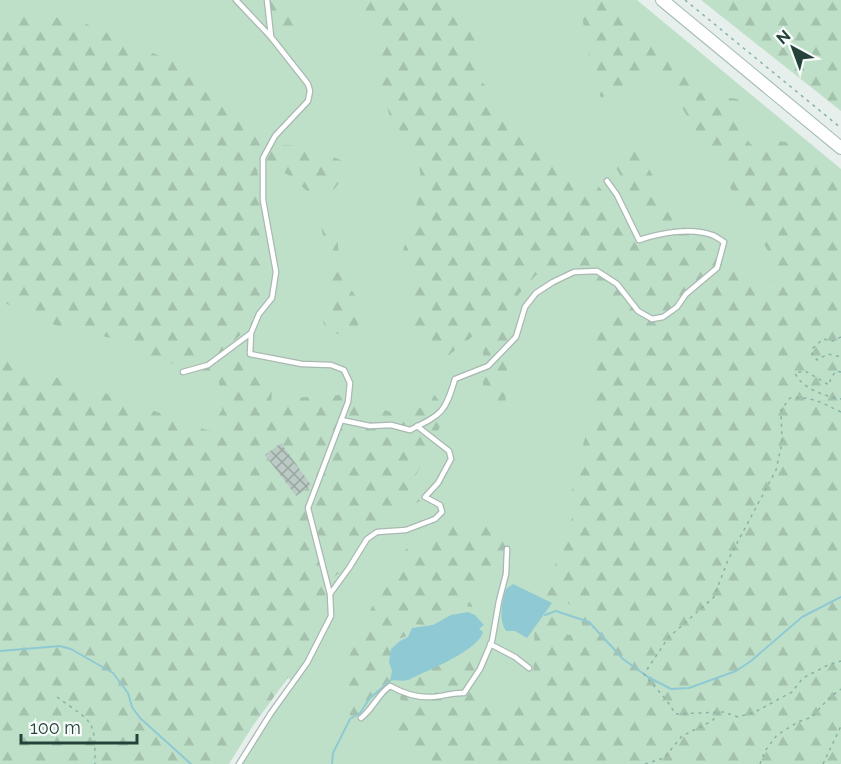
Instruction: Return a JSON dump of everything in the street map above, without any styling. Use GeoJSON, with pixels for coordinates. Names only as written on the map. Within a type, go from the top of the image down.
{"type":"FeatureCollection","features":[{"type":"Feature","properties":{"kind":"main road"},"geometry":{"type":"LineString","coordinates":[[662,0],[841,148]]}},
{"type":"Feature","properties":{"kind":"lane"},"geometry":{"type":"LineString","coordinates":[[236,0],[271,37],[308,84],[310,91],[309,101],[275,136],[263,158],[263,200],[276,272],[272,298],[259,314],[250,333],[250,354],[302,364],[331,365],[344,370],[350,383],[348,402],[308,508],[330,594],[331,616],[307,663],[271,713],[239,764]]}},
{"type":"Feature","properties":{"kind":"lane"},"geometry":{"type":"LineString","coordinates":[[267,0],[271,37]]}},
{"type":"Feature","properties":{"kind":"lane"},"geometry":{"type":"LineString","coordinates":[[341,420],[370,426],[391,425],[411,430],[440,413],[450,398],[455,379],[489,366],[516,337],[525,307],[536,293],[574,272],[597,271],[617,284],[638,311],[652,319],[663,317],[677,307],[686,294],[717,268],[724,242],[711,234],[692,231],[653,235],[639,240],[617,195],[607,181]]}},
{"type":"Feature","properties":{"kind":"lane"},"geometry":{"type":"LineString","coordinates":[[183,372],[208,365],[250,333]]}},
{"type":"Feature","properties":{"kind":"lane"},"geometry":{"type":"LineString","coordinates":[[330,594],[350,568],[367,539],[377,531],[406,530],[435,519],[442,512],[440,505],[425,497],[438,483],[451,459],[449,451],[417,426]]}},
{"type":"Feature","properties":{"kind":"lane"},"geometry":{"type":"LineString","coordinates":[[361,718],[368,713],[384,690],[390,686],[404,693],[430,698],[454,692],[464,693],[480,669],[490,644],[506,574],[507,549]]}},
{"type":"Feature","properties":{"kind":"lane"},"geometry":{"type":"LineString","coordinates":[[490,644],[515,657],[529,668]]}},
{"type":"Feature","properties":{"kind":"path"},"geometry":{"type":"LineString","coordinates":[[685,0],[841,128]]}},
{"type":"Feature","properties":{"kind":"path"},"geometry":{"type":"LineString","coordinates":[[841,337],[833,341],[824,339],[813,349],[812,354],[817,360],[828,354],[841,357]]}},
{"type":"Feature","properties":{"kind":"path"},"geometry":{"type":"LineString","coordinates":[[841,372],[836,371],[829,385],[805,371],[795,374],[798,382],[826,396],[841,399]]}},
{"type":"Feature","properties":{"kind":"path"},"geometry":{"type":"LineString","coordinates":[[841,412],[823,402],[805,397],[790,398],[781,410],[782,443],[777,470],[728,560],[714,597],[668,639],[644,674],[667,698],[675,714],[720,712],[738,717],[755,712],[792,692],[803,678],[825,666],[841,661]]}},
{"type":"Feature","properties":{"kind":"path"},"geometry":{"type":"LineString","coordinates":[[760,764],[765,751],[777,735],[798,722],[812,717],[829,698],[841,689]]}},
{"type":"Feature","properties":{"kind":"path"},"geometry":{"type":"LineString","coordinates":[[57,697],[91,722],[95,734],[95,764]]}},
{"type":"Feature","properties":{"kind":"path"},"geometry":{"type":"LineString","coordinates":[[645,764],[664,758],[682,736],[712,721],[720,712]]}},
{"type":"Feature","properties":{"kind":"path"},"geometry":{"type":"LineString","coordinates":[[823,764],[841,726]]}},
{"type":"Feature","properties":{"kind":"green space"},"geometry":{"type":"Polygon","coordinates":[[[0,0],[637,0],[841,169],[841,265],[509,764],[242,764],[292,683],[104,402],[0,369],[0,0]]]}},
{"type":"Feature","properties":{"kind":"green space"},"geometry":{"type":"Polygon","coordinates":[[[240,0],[292,0],[295,31],[290,44],[248,19],[240,0]]]}},
{"type":"Feature","properties":{"kind":"green space"},"geometry":{"type":"Polygon","coordinates":[[[360,0],[445,0],[457,10],[478,16],[487,45],[478,59],[480,79],[501,107],[565,177],[597,185],[610,199],[626,225],[644,239],[659,237],[660,227],[632,194],[616,168],[621,150],[632,139],[670,206],[765,284],[788,269],[777,266],[657,66],[601,98],[591,66],[579,0],[614,0],[664,44],[690,72],[695,90],[704,94],[744,100],[741,131],[747,140],[761,152],[778,141],[800,144],[841,183],[841,764],[420,764],[426,758],[392,740],[401,722],[404,709],[388,681],[366,702],[355,722],[348,712],[344,666],[365,620],[402,552],[454,521],[498,527],[508,544],[499,566],[473,607],[462,606],[428,625],[412,624],[411,632],[398,639],[393,651],[470,644],[483,707],[530,696],[535,655],[534,631],[544,616],[549,614],[561,624],[568,635],[584,632],[577,607],[544,595],[546,584],[565,544],[572,518],[572,490],[577,464],[596,403],[593,370],[598,334],[613,297],[605,288],[580,278],[545,272],[536,275],[519,294],[509,323],[505,413],[483,404],[483,328],[444,359],[422,344],[410,317],[409,282],[403,251],[422,185],[418,158],[389,114],[382,85],[380,51],[360,0]]]}},
{"type":"Feature","properties":{"kind":"green space"},"geometry":{"type":"Polygon","coordinates":[[[701,0],[841,0],[841,111],[701,0]]]}},
{"type":"Feature","properties":{"kind":"green space"},"geometry":{"type":"Polygon","coordinates":[[[0,11],[27,11],[84,23],[210,78],[253,131],[283,145],[308,146],[345,162],[337,186],[329,193],[315,199],[282,171],[256,164],[267,226],[259,271],[268,283],[273,300],[250,327],[231,343],[229,350],[250,356],[264,366],[271,382],[271,403],[279,409],[292,398],[339,395],[403,416],[420,408],[433,393],[446,410],[439,430],[411,486],[420,501],[380,523],[351,572],[338,574],[329,581],[327,592],[317,607],[314,642],[252,727],[229,764],[0,764],[0,359],[108,394],[209,431],[222,410],[219,382],[189,362],[147,365],[148,360],[142,352],[132,345],[55,325],[0,301],[0,11]]]}},
{"type":"Feature","properties":{"kind":"green space"},"geometry":{"type":"Polygon","coordinates":[[[335,223],[342,277],[360,302],[357,336],[329,333],[323,322],[333,288],[321,225],[335,223]]]}},
{"type":"Feature","properties":{"kind":"water"},"geometry":{"type":"Polygon","coordinates":[[[513,584],[552,603],[527,638],[515,631],[506,631],[502,621],[502,605],[506,589],[513,584]]]}},
{"type":"Feature","properties":{"kind":"water"},"geometry":{"type":"Polygon","coordinates":[[[468,612],[475,615],[484,625],[479,629],[483,632],[479,639],[472,646],[450,660],[408,680],[390,681],[391,649],[408,637],[412,628],[433,625],[451,615],[468,612]]]}},
{"type":"Feature","properties":{"kind":"building"},"geometry":{"type":"Polygon","coordinates":[[[281,443],[311,485],[296,496],[265,455],[281,443]]]}},
{"type":"Feature","properties":{"kind":"waterway"},"geometry":{"type":"LineString","coordinates":[[545,615],[556,611],[589,622],[623,659],[648,677],[671,689],[689,688],[736,671],[802,617],[841,597]]}},
{"type":"Feature","properties":{"kind":"waterway"},"geometry":{"type":"LineString","coordinates":[[0,651],[60,646],[71,649],[113,673],[128,693],[132,707],[140,718],[191,764]]}},
{"type":"Feature","properties":{"kind":"waterway"},"geometry":{"type":"LineString","coordinates":[[332,764],[333,753],[350,719],[360,713],[370,698],[390,681]]}}]}
